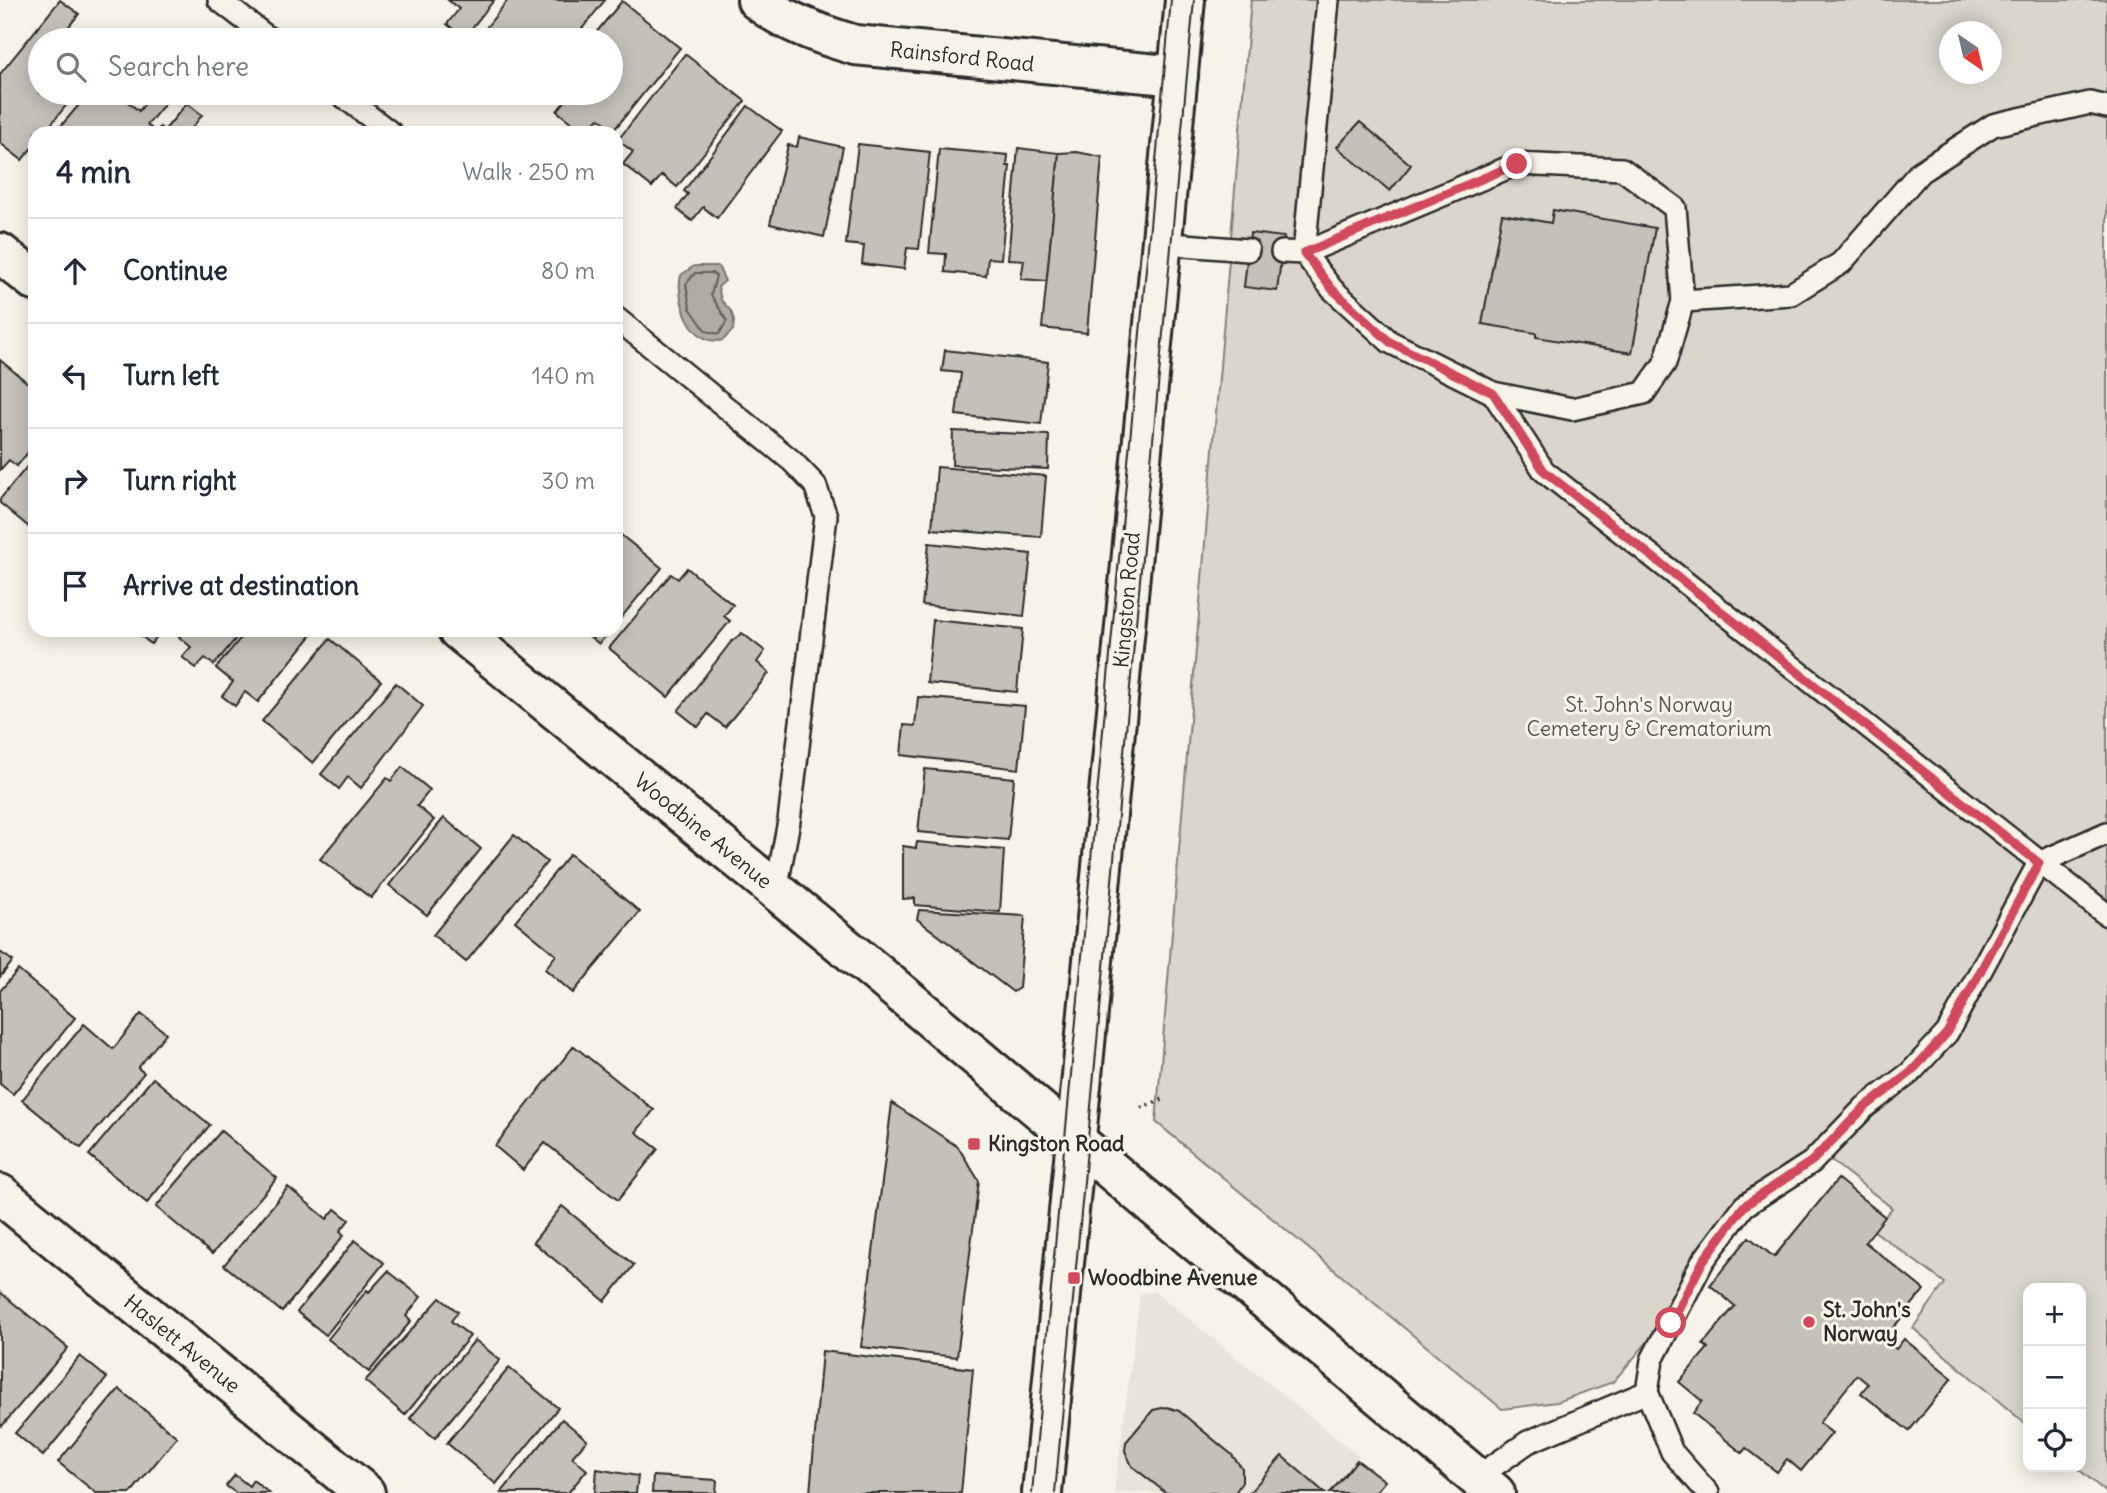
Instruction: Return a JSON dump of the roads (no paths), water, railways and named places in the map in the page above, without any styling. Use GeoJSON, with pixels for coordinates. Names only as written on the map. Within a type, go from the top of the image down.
{"type":"FeatureCollection","features":[{"type":"Feature","properties":{"kind":"main road","name":"Rainsford Road"},"geometry":{"type":"LineString","coordinates":[[757,0],[768,9],[822,35],[855,45],[1178,76]]}},
{"type":"Feature","properties":{"kind":"main road","name":"Kingston Road"},"geometry":{"type":"LineString","coordinates":[[1042,1493],[1159,243],[1185,0]]}},
{"type":"Feature","properties":{"kind":"main road"},"geometry":{"type":"LineString","coordinates":[[0,253],[28,275]]}},
{"type":"Feature","properties":{"kind":"main road","name":"Woodbine Avenue"},"geometry":{"type":"LineString","coordinates":[[467,637],[776,890],[1486,1485]]}},
{"type":"Feature","properties":{"kind":"main road","name":"Haslett Avenue"},"geometry":{"type":"LineString","coordinates":[[0,1194],[365,1493]]}},
{"type":"Feature","properties":{"kind":"lane"},"geometry":{"type":"LineString","coordinates":[[219,0],[255,28]]}},
{"type":"Feature","properties":{"kind":"lane"},"geometry":{"type":"LineString","coordinates":[[1282,252],[1304,253],[1517,164],[1622,169],[1675,208],[1683,301],[1665,363],[1644,393],[1572,409],[1493,393],[1390,342],[1332,289],[1304,253],[1328,0]]}},
{"type":"Feature","properties":{"kind":"lane"},"geometry":{"type":"LineString","coordinates":[[1683,301],[1791,294],[1841,263],[1920,172],[1993,125],[2090,103],[2107,107]]}},
{"type":"Feature","properties":{"kind":"lane"},"geometry":{"type":"LineString","coordinates":[[355,105],[382,126]]}},
{"type":"Feature","properties":{"kind":"lane"},"geometry":{"type":"LineString","coordinates":[[1159,243],[1248,250]]}},
{"type":"Feature","properties":{"kind":"lane"},"geometry":{"type":"LineString","coordinates":[[623,324],[792,461],[815,485],[826,516],[789,821],[776,890]]}},
{"type":"Feature","properties":{"kind":"lane"},"geometry":{"type":"LineString","coordinates":[[1493,393],[1544,471],[2107,915]]}},
{"type":"Feature","properties":{"kind":"lane"},"geometry":{"type":"LineString","coordinates":[[1708,1493],[1672,1452],[1647,1392],[1652,1360],[1703,1261],[1744,1206],[1812,1161],[1865,1107],[1910,1073],[1947,1033],[2039,863],[2107,834]]}},
{"type":"Feature","properties":{"kind":"lane"},"geometry":{"type":"LineString","coordinates":[[1486,1485],[1528,1442],[1647,1392]]}},
{"type":"Feature","properties":{"kind":"water"},"geometry":{"type":"Polygon","coordinates":[[[694,266],[718,266],[725,281],[718,287],[721,300],[731,311],[734,320],[733,330],[723,340],[702,336],[694,329],[683,308],[681,275],[694,266]]]}},
{"type":"Feature","properties":{"kind":"tram line"},"geometry":{"type":"LineString","coordinates":[[1032,1493],[1171,0]]}},
{"type":"Feature","properties":{"kind":"tram line"},"geometry":{"type":"LineString","coordinates":[[1055,1493],[1194,0]]}},
{"type":"Feature","properties":{"kind":"place","name":"Kingston Road"},"geometry":{"type":"Point","coordinates":[974,1144]}},
{"type":"Feature","properties":{"kind":"place","name":"Woodbine Avenue"},"geometry":{"type":"Point","coordinates":[1074,1278]}},
{"type":"Feature","properties":{"kind":"place","name":"St. John's Norway"},"geometry":{"type":"Point","coordinates":[1809,1322]}},
{"type":"Feature","properties":{"kind":"park label","name":"St. John's Norway Cemetery & Crematorium"},"geometry":{"type":"Point","coordinates":[1649,717]}}]}
